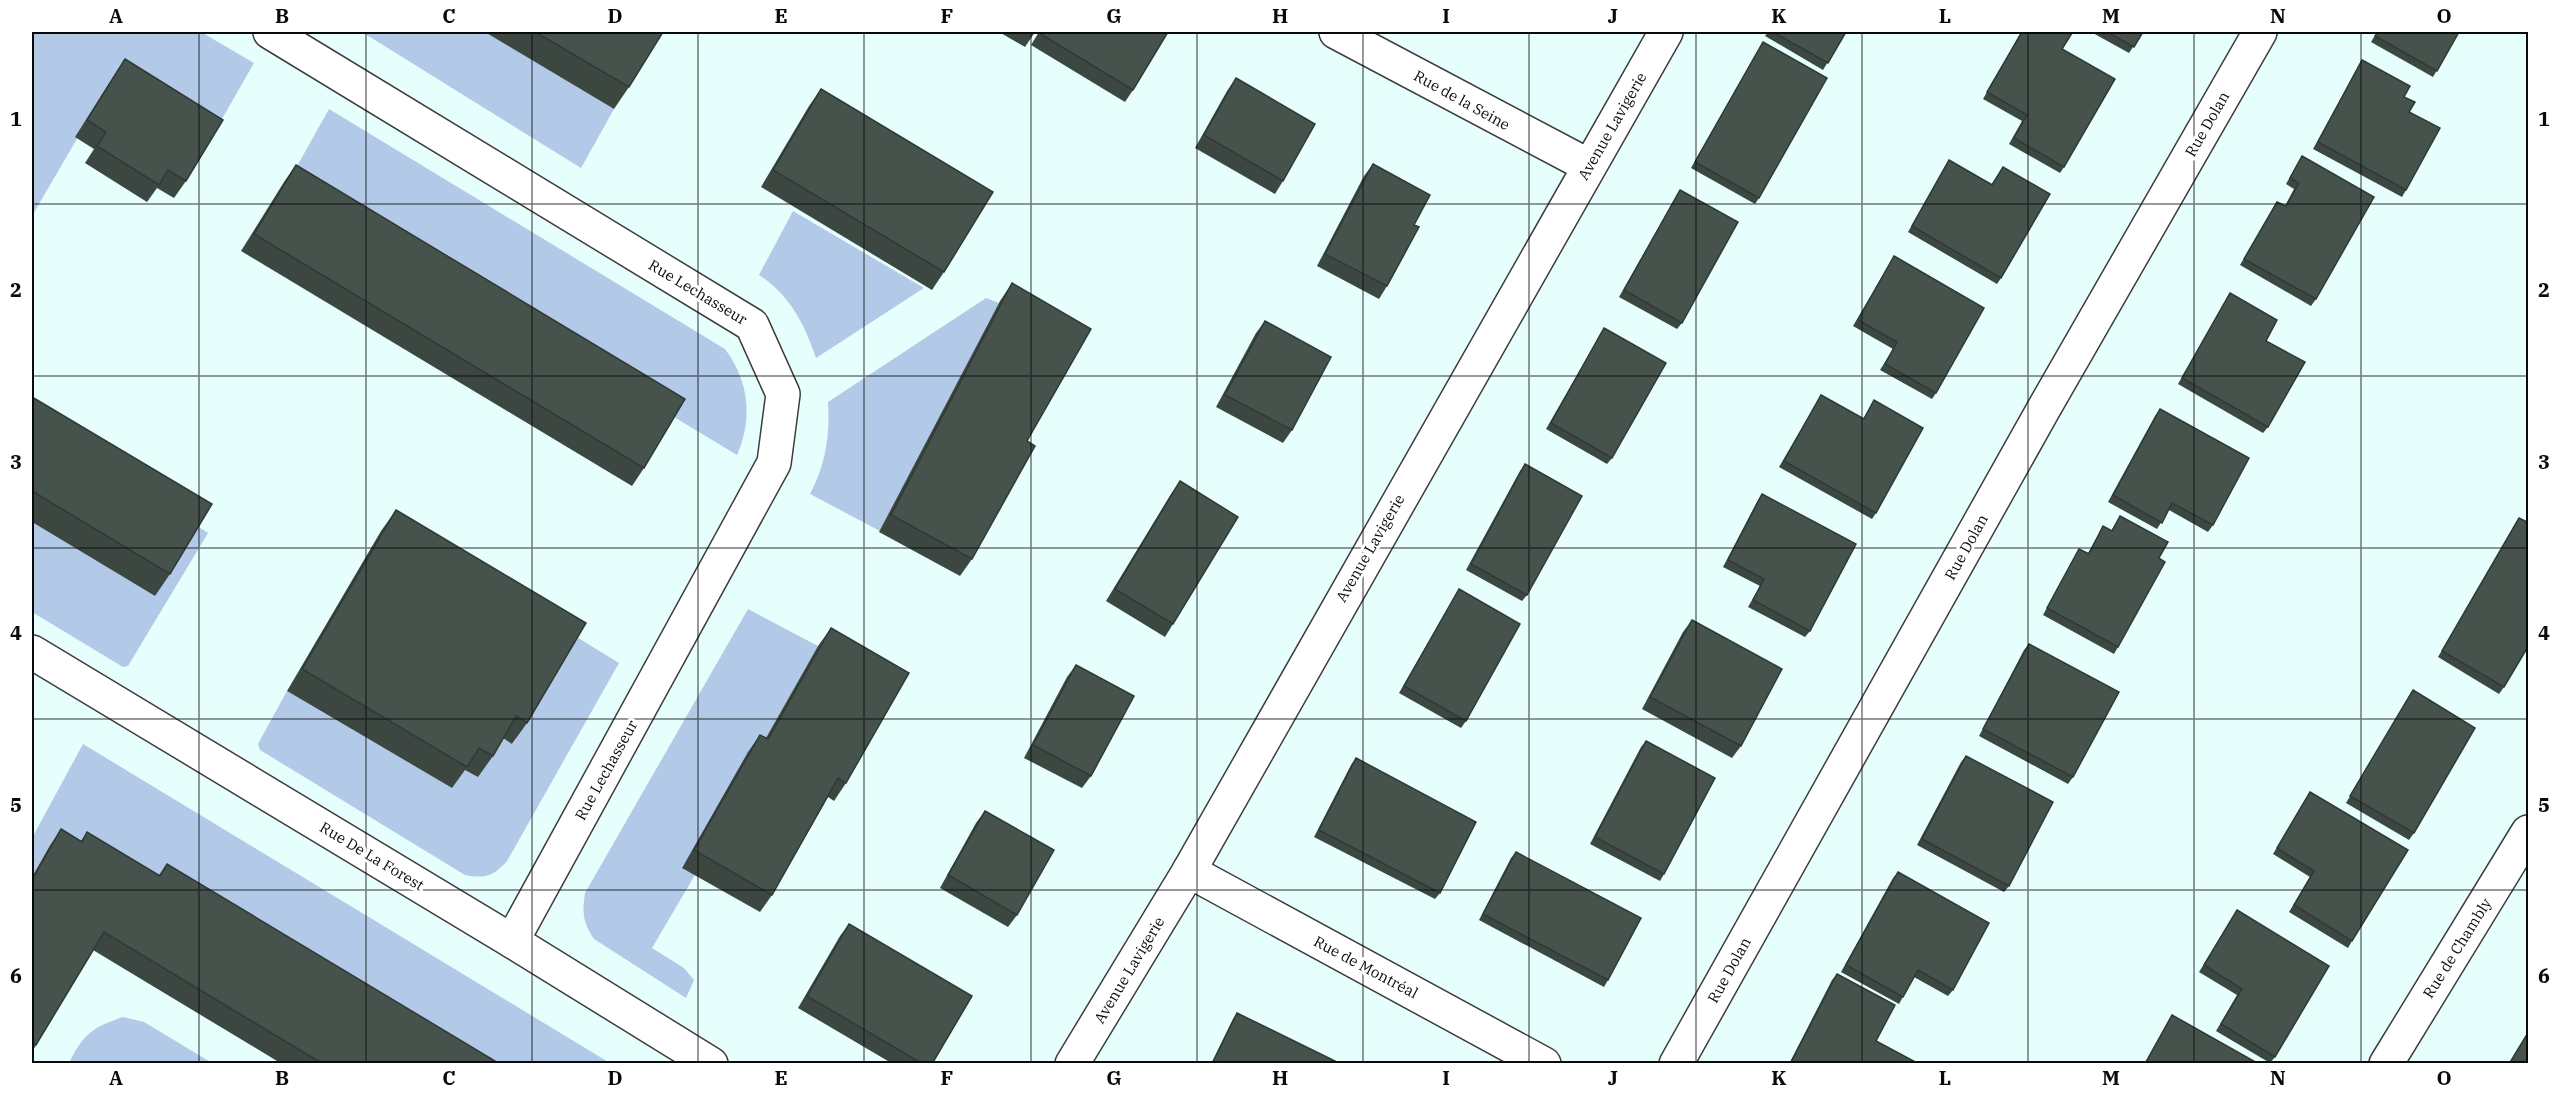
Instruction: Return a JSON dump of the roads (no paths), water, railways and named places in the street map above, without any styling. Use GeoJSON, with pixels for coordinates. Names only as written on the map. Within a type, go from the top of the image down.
{"type":"FeatureCollection","features":[{"type":"Feature","properties":{"kind":"street","name":"Rue Lechasseur"},"geometry":{"type":"LineString","coordinates":[[270,32],[752,325],[783,394],[774,464],[512,941]]}},
{"type":"Feature","properties":{"kind":"street","name":"Rue de la Seine"},"geometry":{"type":"LineString","coordinates":[[1336,32],[1589,166]]}},
{"type":"Feature","properties":{"kind":"street","name":"Avenue Lavigerie"},"geometry":{"type":"LineString","coordinates":[[1072,1064],[1189,871],[1666,32]]}},
{"type":"Feature","properties":{"kind":"street","name":"Rue Dolan"},"geometry":{"type":"LineString","coordinates":[[1677,1064],[2043,410],[2260,32]]}},
{"type":"Feature","properties":{"kind":"street","name":"Rue De La Forest"},"geometry":{"type":"LineString","coordinates":[[32,652],[512,941],[711,1064]]}},
{"type":"Feature","properties":{"kind":"street","name":"Rue de Chambly"},"geometry":{"type":"LineString","coordinates":[[2386,1064],[2529,832]]}},
{"type":"Feature","properties":{"kind":"street","name":"Rue de Montréal"},"geometry":{"type":"LineString","coordinates":[[1189,871],[1544,1064]]}}]}
